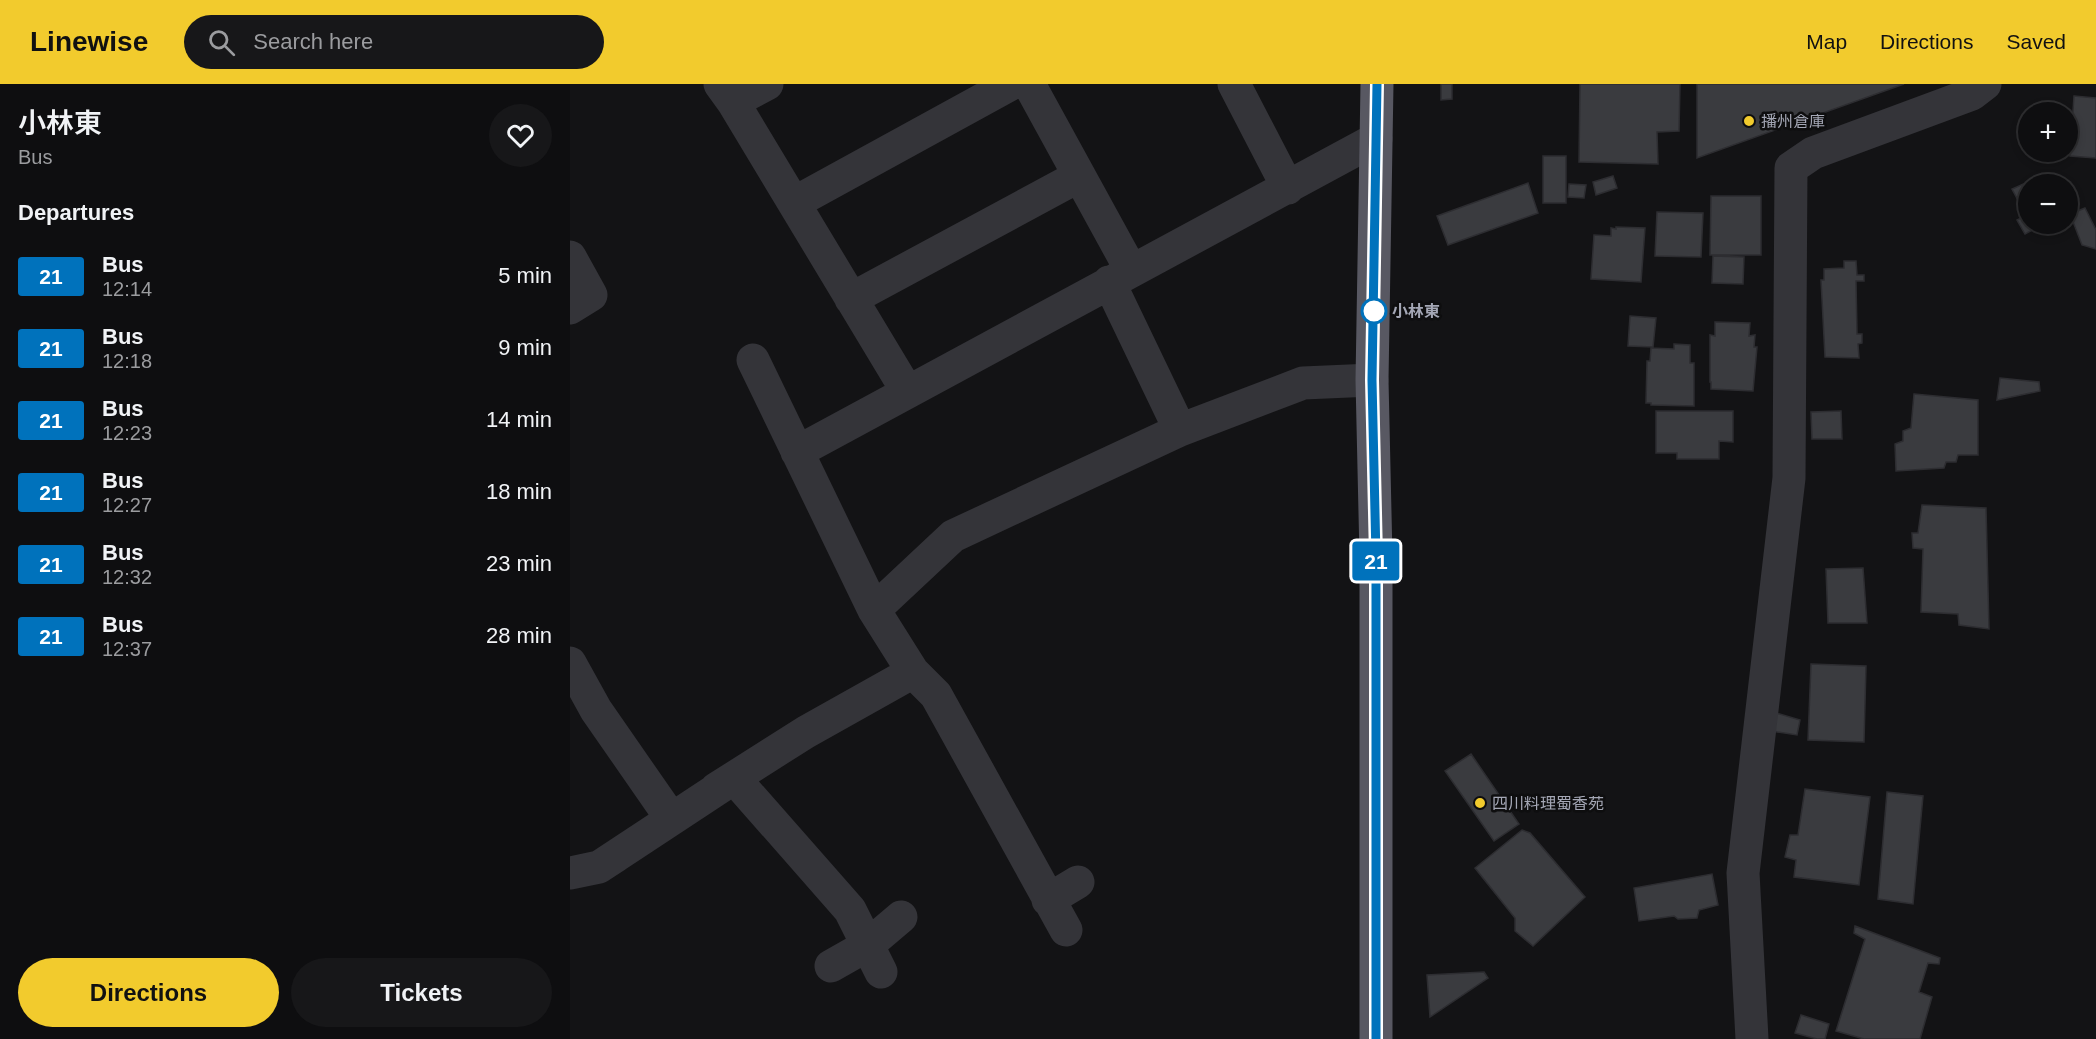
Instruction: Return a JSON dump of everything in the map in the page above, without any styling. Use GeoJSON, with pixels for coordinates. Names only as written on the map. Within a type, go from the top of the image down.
{"type":"FeatureCollection","features":[{"type":"Feature","properties":{"kind":"highway"},"geometry":{"type":"LineString","coordinates":[[1376,1039],[1376,557],[1372,380],[1377,84]]}},
{"type":"Feature","properties":{"kind":"street"},"geometry":{"type":"LineString","coordinates":[[767,84],[726,93],[907,392]]}},
{"type":"Feature","properties":{"kind":"street"},"geometry":{"type":"LineString","coordinates":[[794,203],[1011,84]]}},
{"type":"Feature","properties":{"kind":"street"},"geometry":{"type":"LineString","coordinates":[[1029,84],[1079,176],[1180,430]]}},
{"type":"Feature","properties":{"kind":"street"},"geometry":{"type":"LineString","coordinates":[[1234,84],[1288,188]]}},
{"type":"Feature","properties":{"kind":"street"},"geometry":{"type":"LineString","coordinates":[[1752,1039],[1743,873],[1789,478],[1791,168],[1813,153],[1972,94],[1985,84]]}},
{"type":"Feature","properties":{"kind":"street"},"geometry":{"type":"LineString","coordinates":[[796,452],[1376,139]]}},
{"type":"Feature","properties":{"kind":"street"},"geometry":{"type":"LineString","coordinates":[[851,299],[1079,176]]}},
{"type":"Feature","properties":{"kind":"street"},"geometry":{"type":"LineString","coordinates":[[570,257],[591,295],[570,308]]}},
{"type":"Feature","properties":{"kind":"street"},"geometry":{"type":"LineString","coordinates":[[753,360],[874,610],[913,672],[936,695],[1065,930]]}},
{"type":"Feature","properties":{"kind":"street"},"geometry":{"type":"LineString","coordinates":[[874,610],[953,536],[1180,430],[1303,383],[1372,380]]}},
{"type":"Feature","properties":{"kind":"street"},"geometry":{"type":"LineString","coordinates":[[570,663],[596,710],[671,818]]}},
{"type":"Feature","properties":{"kind":"street"},"geometry":{"type":"LineString","coordinates":[[584,870],[806,732],[913,672]]}},
{"type":"Feature","properties":{"kind":"street"},"geometry":{"type":"LineString","coordinates":[[584,870],[734,778]]}},
{"type":"Feature","properties":{"kind":"street"},"geometry":{"type":"LineString","coordinates":[[734,778],[850,910],[874,958]]}},
{"type":"Feature","properties":{"kind":"street"},"geometry":{"type":"LineString","coordinates":[[1048,900],[1078,882]]}},
{"type":"Feature","properties":{"kind":"street"},"geometry":{"type":"LineString","coordinates":[[831,966],[874,958],[901,916]]}},
{"type":"Feature","properties":{"kind":"building"},"geometry":{"type":"Polygon","coordinates":[[[1441,84],[1452,84],[1452,99],[1441,100],[1441,84]]]}},
{"type":"Feature","properties":{"kind":"building"},"geometry":{"type":"Polygon","coordinates":[[[1580,84],[1680,84],[1679,131],[1657,132],[1658,164],[1579,162],[1580,84]]]}},
{"type":"Feature","properties":{"kind":"building","name":"播州倉庫"},"geometry":{"type":"Polygon","coordinates":[[[1697,84],[1904,84],[1697,158],[1697,84]]]}},
{"type":"Feature","properties":{"kind":"building"},"geometry":{"type":"Polygon","coordinates":[[[2074,96],[2096,98],[2096,158],[2078,157],[2078,102],[2074,102],[2074,96]]]}},
{"type":"Feature","properties":{"kind":"building"},"geometry":{"type":"Polygon","coordinates":[[[1543,156],[1566,156],[1566,203],[1543,203],[1543,156]]]}},
{"type":"Feature","properties":{"kind":"building"},"geometry":{"type":"Polygon","coordinates":[[[1613,176],[1617,188],[1596,195],[1593,182],[1613,176]]]}},
{"type":"Feature","properties":{"kind":"building"},"geometry":{"type":"Polygon","coordinates":[[[1528,183],[1538,213],[1448,245],[1437,216],[1528,183]]]}},
{"type":"Feature","properties":{"kind":"building"},"geometry":{"type":"Polygon","coordinates":[[[1569,184],[1586,185],[1584,198],[1568,197],[1569,184]]]}},
{"type":"Feature","properties":{"kind":"building"},"geometry":{"type":"Polygon","coordinates":[[[2018,186],[2018,200],[2012,189],[2018,186]]]}},
{"type":"Feature","properties":{"kind":"building"},"geometry":{"type":"Polygon","coordinates":[[[1711,196],[1761,196],[1761,255],[1710,255],[1711,196]]]}},
{"type":"Feature","properties":{"kind":"building"},"geometry":{"type":"Polygon","coordinates":[[[2085,208],[2096,230],[2096,249],[2082,245],[2078,234],[2078,211],[2085,208]]]}},
{"type":"Feature","properties":{"kind":"building"},"geometry":{"type":"Polygon","coordinates":[[[1657,212],[1703,213],[1701,257],[1655,256],[1657,212]]]}},
{"type":"Feature","properties":{"kind":"building"},"geometry":{"type":"Polygon","coordinates":[[[1616,227],[1645,228],[1641,282],[1591,279],[1594,235],[1611,236],[1611,228],[1616,229],[1616,227]]]}},
{"type":"Feature","properties":{"kind":"building"},"geometry":{"type":"Polygon","coordinates":[[[1713,256],[1744,257],[1743,284],[1712,283],[1713,256]]]}},
{"type":"Feature","properties":{"kind":"building"},"geometry":{"type":"Polygon","coordinates":[[[1844,261],[1856,261],[1857,275],[1864,275],[1864,281],[1856,281],[1857,334],[1862,334],[1862,343],[1858,344],[1859,358],[1825,357],[1821,280],[1824,280],[1824,269],[1844,268],[1844,261]]]}},
{"type":"Feature","properties":{"kind":"building"},"geometry":{"type":"Polygon","coordinates":[[[1630,316],[1656,318],[1653,347],[1628,346],[1630,316]]]}},
{"type":"Feature","properties":{"kind":"building"},"geometry":{"type":"Polygon","coordinates":[[[1715,322],[1750,323],[1749,336],[1755,335],[1754,347],[1757,347],[1753,391],[1711,389],[1710,335],[1715,336],[1715,322]]]}},
{"type":"Feature","properties":{"kind":"building"},"geometry":{"type":"Polygon","coordinates":[[[1674,344],[1690,345],[1690,363],[1694,363],[1694,406],[1646,403],[1647,361],[1650,361],[1651,348],[1674,349],[1674,344]]]}},
{"type":"Feature","properties":{"kind":"building"},"geometry":{"type":"Polygon","coordinates":[[[2000,378],[2039,382],[2040,391],[1997,400],[2000,378]]]}},
{"type":"Feature","properties":{"kind":"building"},"geometry":{"type":"Polygon","coordinates":[[[1914,394],[1978,400],[1978,455],[1958,455],[1956,462],[1946,462],[1944,468],[1896,471],[1895,444],[1903,441],[1903,431],[1911,428],[1914,394]]]}},
{"type":"Feature","properties":{"kind":"building"},"geometry":{"type":"Polygon","coordinates":[[[1656,411],[1733,411],[1733,442],[1719,441],[1719,459],[1677,459],[1677,453],[1656,453],[1656,411]]]}},
{"type":"Feature","properties":{"kind":"building"},"geometry":{"type":"Polygon","coordinates":[[[1841,411],[1842,439],[1812,439],[1811,412],[1841,411]]]}},
{"type":"Feature","properties":{"kind":"building"},"geometry":{"type":"Polygon","coordinates":[[[1922,505],[1986,508],[1989,629],[1959,625],[1958,614],[1921,612],[1923,549],[1913,548],[1912,533],[1918,533],[1922,505]]]}},
{"type":"Feature","properties":{"kind":"building"},"geometry":{"type":"Polygon","coordinates":[[[1863,568],[1867,623],[1828,623],[1826,569],[1863,568]]]}},
{"type":"Feature","properties":{"kind":"building"},"geometry":{"type":"Polygon","coordinates":[[[1811,664],[1866,666],[1864,742],[1808,740],[1811,664]]]}},
{"type":"Feature","properties":{"kind":"building"},"geometry":{"type":"Polygon","coordinates":[[[1776,713],[1800,720],[1797,735],[1771,731],[1776,713]]]}},
{"type":"Feature","properties":{"kind":"building"},"geometry":{"type":"Polygon","coordinates":[[[1471,754],[1519,824],[1494,841],[1445,771],[1471,754]]]}},
{"type":"Feature","properties":{"kind":"building"},"geometry":{"type":"Polygon","coordinates":[[[1805,789],[1870,797],[1859,885],[1794,877],[1796,860],[1785,857],[1790,835],[1798,835],[1805,789]]]}},
{"type":"Feature","properties":{"kind":"building"},"geometry":{"type":"Polygon","coordinates":[[[1887,792],[1923,796],[1913,904],[1878,899],[1887,792]]]}},
{"type":"Feature","properties":{"kind":"building"},"geometry":{"type":"Polygon","coordinates":[[[1522,830],[1530,833],[1585,897],[1533,946],[1515,931],[1515,918],[1475,868],[1522,830]]]}},
{"type":"Feature","properties":{"kind":"building"},"geometry":{"type":"Polygon","coordinates":[[[1712,874],[1718,905],[1699,910],[1697,918],[1678,919],[1674,916],[1639,921],[1634,888],[1712,874]]]}},
{"type":"Feature","properties":{"kind":"building"},"geometry":{"type":"Polygon","coordinates":[[[1855,926],[1940,958],[1939,964],[1928,963],[1919,992],[1932,997],[1920,1039],[1864,1039],[1836,1031],[1865,939],[1854,933],[1855,926]]]}},
{"type":"Feature","properties":{"kind":"building"},"geometry":{"type":"Polygon","coordinates":[[[1484,972],[1488,978],[1430,1017],[1427,975],[1484,972]]]}},
{"type":"Feature","properties":{"kind":"building"},"geometry":{"type":"Polygon","coordinates":[[[1801,1015],[1829,1024],[1825,1039],[1795,1033],[1801,1015]]]}},
{"type":"Feature","properties":{"kind":"bus line","name":"21"},"geometry":{"type":"LineString","coordinates":[[1376,1039],[1376,557],[1372,380],[1377,84]]}},
{"type":"Feature","properties":{"kind":"place","name":"播州倉庫"},"geometry":{"type":"Point","coordinates":[1749,121]}},
{"type":"Feature","properties":{"kind":"place","name":"小林東"},"geometry":{"type":"Point","coordinates":[1374,311]}},
{"type":"Feature","properties":{"kind":"place","name":"四川料理蜀香苑"},"geometry":{"type":"Point","coordinates":[1480,803]}}]}
